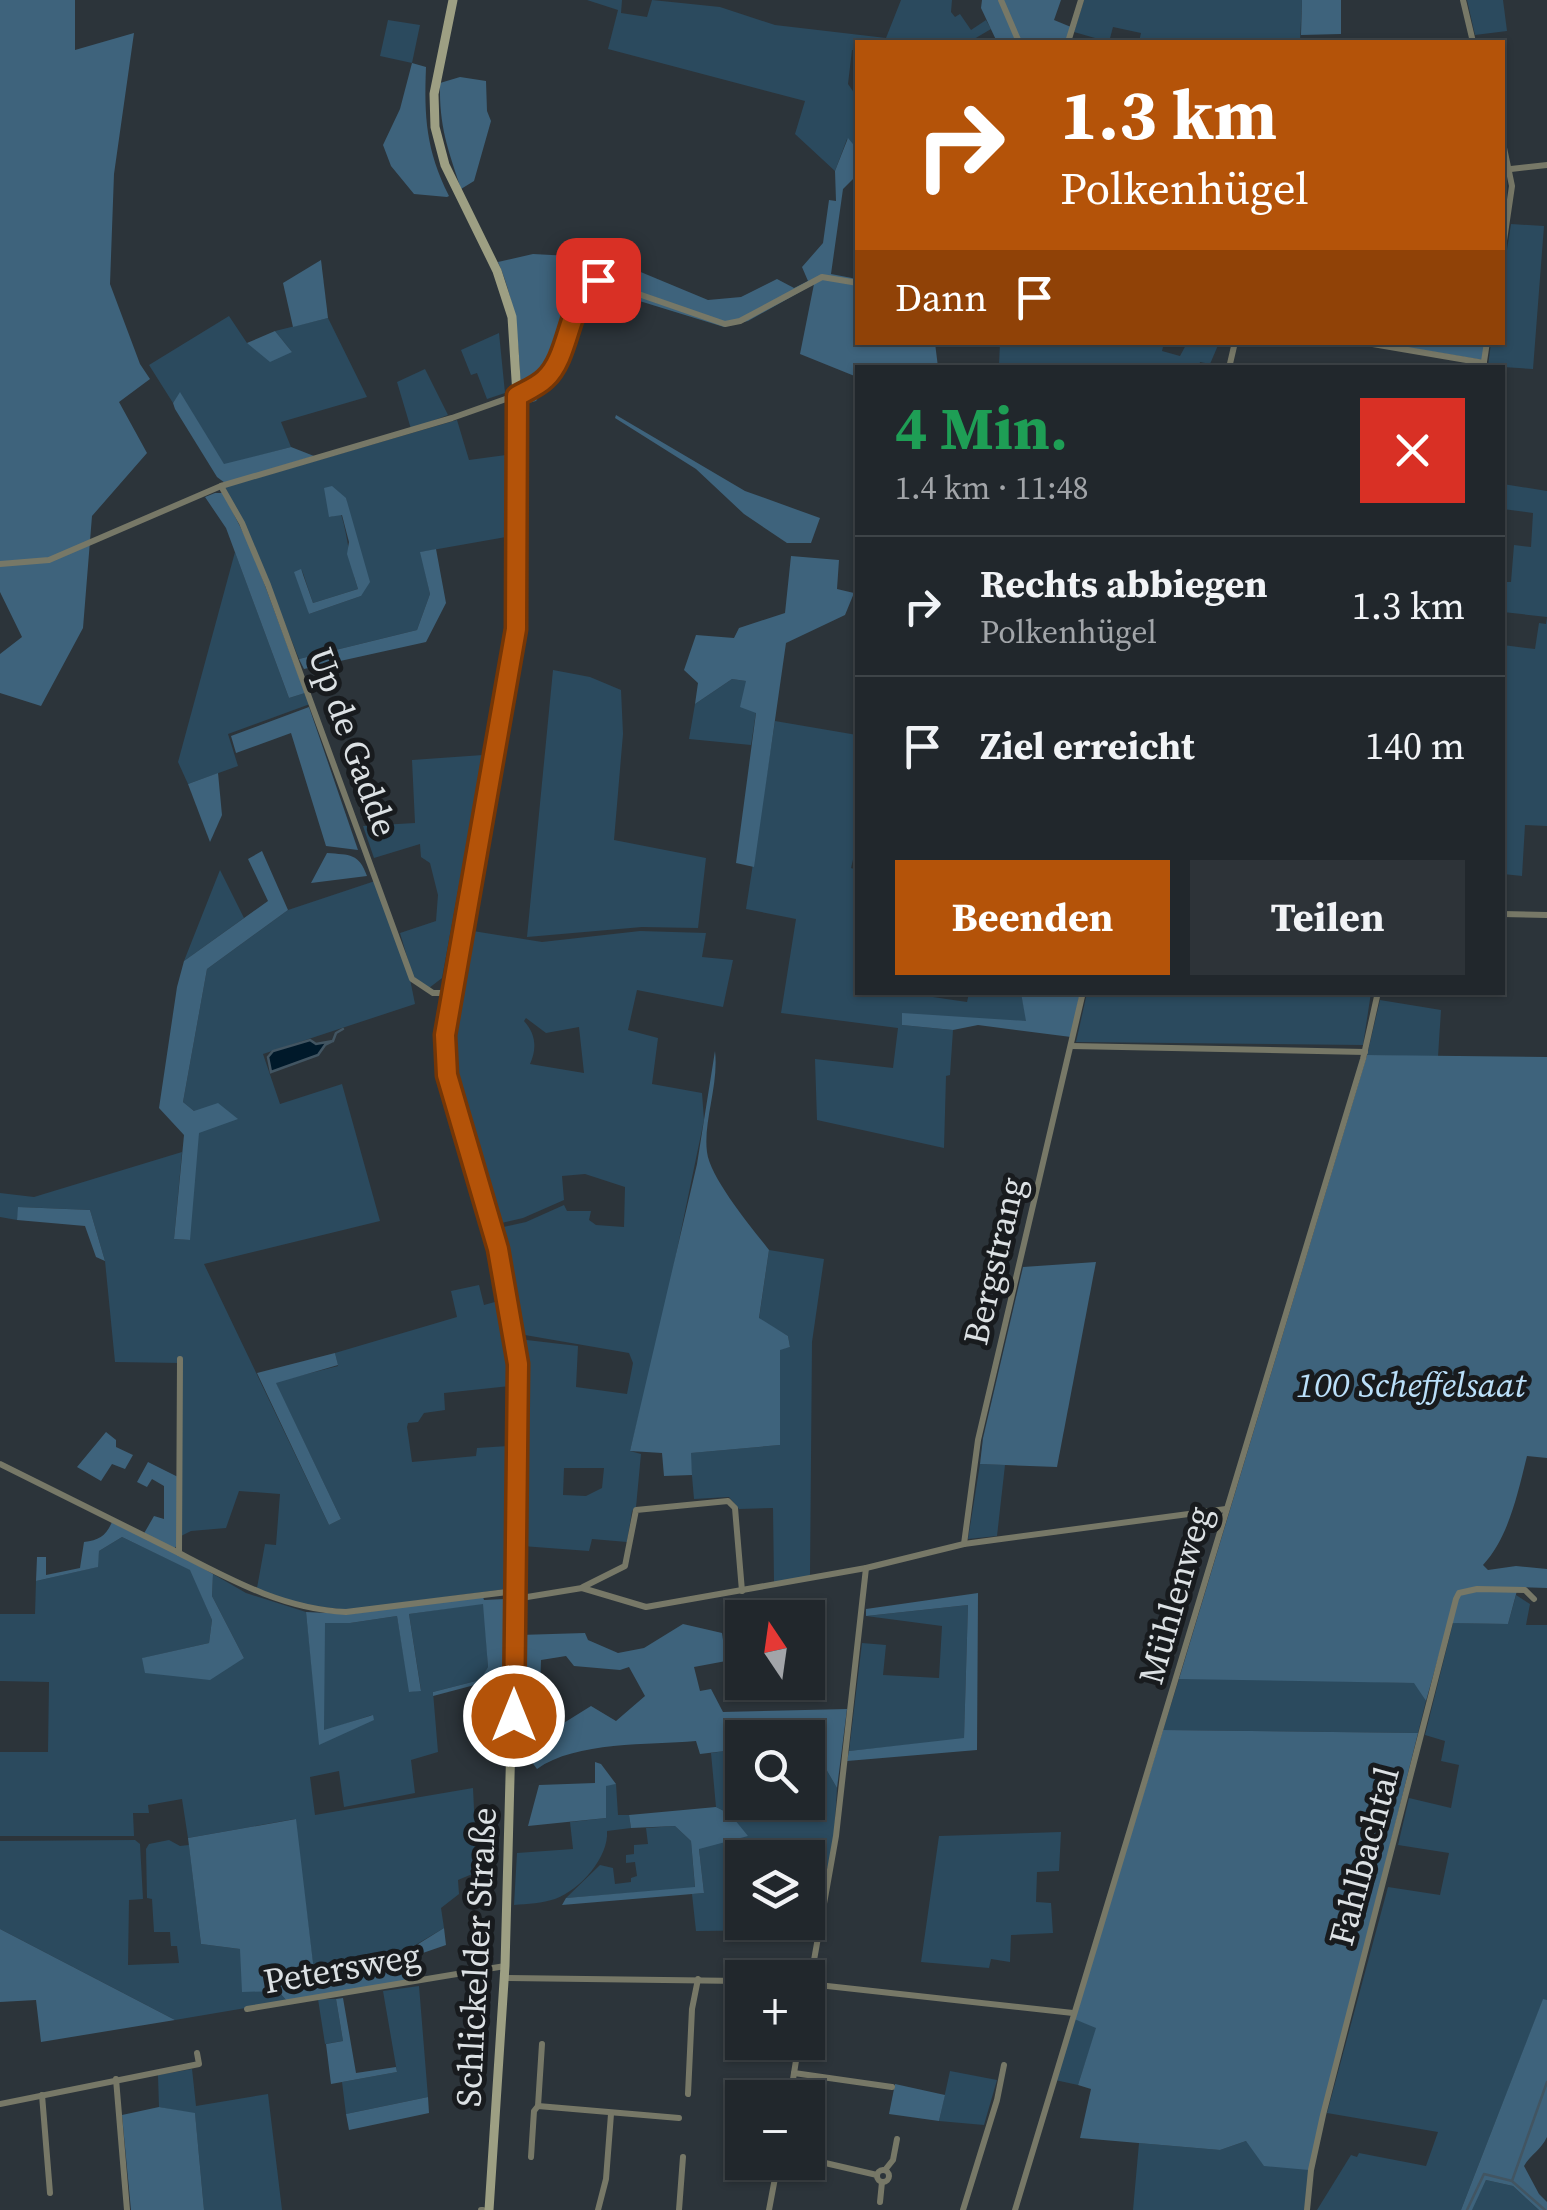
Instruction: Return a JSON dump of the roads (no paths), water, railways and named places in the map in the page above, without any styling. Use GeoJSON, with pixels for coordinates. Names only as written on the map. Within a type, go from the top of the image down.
{"type":"FeatureCollection","features":[{"type":"Feature","properties":{"kind":"main road","name":"Schlickelder Straße"},"geometry":{"type":"LineString","coordinates":[[453,0],[434,94],[437,144],[505,293],[516,346],[517,396],[516,629],[445,1035],[447,1075],[498,1249],[517,1350],[520,1400],[506,1966],[485,2210]]}},
{"type":"Feature","properties":{"kind":"street"},"geometry":{"type":"LineString","coordinates":[[1001,0],[1018,40]]}},
{"type":"Feature","properties":{"kind":"street"},"geometry":{"type":"LineString","coordinates":[[1069,40],[1081,0]]}},
{"type":"Feature","properties":{"kind":"street"},"geometry":{"type":"LineString","coordinates":[[1463,0],[1473,40]]}},
{"type":"Feature","properties":{"kind":"street"},"geometry":{"type":"LineString","coordinates":[[1505,148],[1512,186],[1505,234]]}},
{"type":"Feature","properties":{"kind":"street"},"geometry":{"type":"LineString","coordinates":[[1511,169],[1547,165]]}},
{"type":"Feature","properties":{"kind":"street"},"geometry":{"type":"LineString","coordinates":[[1505,187],[1512,186]]}},
{"type":"Feature","properties":{"kind":"street"},"geometry":{"type":"LineString","coordinates":[[0,564],[49,560],[221,486],[517,396],[545,380],[553,370],[581,300],[589,285],[598,280],[725,324],[740,321],[822,276],[855,283]]}},
{"type":"Feature","properties":{"kind":"street"},"geometry":{"type":"LineString","coordinates":[[1377,345],[1483,365]]}},
{"type":"Feature","properties":{"kind":"street","name":"Up de Gadde"},"geometry":{"type":"LineString","coordinates":[[221,486],[263,572],[412,978],[433,993],[450,993]]}},
{"type":"Feature","properties":{"kind":"street"},"geometry":{"type":"LineString","coordinates":[[1505,914],[1547,915]]}},
{"type":"Feature","properties":{"kind":"street","name":"Bergstrang"},"geometry":{"type":"LineString","coordinates":[[964,1544],[978,1440],[1082,995]]}},
{"type":"Feature","properties":{"kind":"street","name":"Mühlenweg"},"geometry":{"type":"LineString","coordinates":[[1014,2210],[1365,1052],[1377,995]]}},
{"type":"Feature","properties":{"kind":"street"},"geometry":{"type":"LineString","coordinates":[[1071,1046],[1365,1052]]}},
{"type":"Feature","properties":{"kind":"street"},"geometry":{"type":"LineString","coordinates":[[179,1553],[180,1359]]}},
{"type":"Feature","properties":{"kind":"street"},"geometry":{"type":"LineString","coordinates":[[0,1464],[246,1588],[290,1605],[320,1611],[346,1612],[582,1588],[625,1566],[636,1510],[728,1501],[736,1508],[742,1591]]}},
{"type":"Feature","properties":{"kind":"street"},"geometry":{"type":"LineString","coordinates":[[582,1588],[646,1608],[866,1568],[964,1544],[1227,1509]]}},
{"type":"Feature","properties":{"kind":"street"},"geometry":{"type":"LineString","coordinates":[[813,1960],[836,1836],[866,1568]]}},
{"type":"Feature","properties":{"kind":"street","name":"Fahlbachtal"},"geometry":{"type":"LineString","coordinates":[[1307,2210],[1310,2170],[1323,2114],[1456,1599],[1459,1593],[1477,1589],[1525,1590],[1534,1599]]}},
{"type":"Feature","properties":{"kind":"street","name":"Petersweg"},"geometry":{"type":"LineString","coordinates":[[246,2010],[506,1966]]}},
{"type":"Feature","properties":{"kind":"street"},"geometry":{"type":"LineString","coordinates":[[505,1978],[725,1980]]}},
{"type":"Feature","properties":{"kind":"street"},"geometry":{"type":"LineString","coordinates":[[688,2094],[698,1979]]}},
{"type":"Feature","properties":{"kind":"street"},"geometry":{"type":"LineString","coordinates":[[825,1986],[1073,2012]]}},
{"type":"Feature","properties":{"kind":"street"},"geometry":{"type":"LineString","coordinates":[[531,2157],[542,2044]]}},
{"type":"Feature","properties":{"kind":"street"},"geometry":{"type":"LineString","coordinates":[[0,2104],[199,2064],[197,2054]]}},
{"type":"Feature","properties":{"kind":"street"},"geometry":{"type":"LineString","coordinates":[[793,2080],[796,2060]]}},
{"type":"Feature","properties":{"kind":"street"},"geometry":{"type":"LineString","coordinates":[[963,2210],[998,2100],[1004,2065]]}},
{"type":"Feature","properties":{"kind":"street"},"geometry":{"type":"LineString","coordinates":[[794,2073],[892,2088]]}},
{"type":"Feature","properties":{"kind":"street"},"geometry":{"type":"LineString","coordinates":[[116,2079],[127,2210]]}},
{"type":"Feature","properties":{"kind":"street"},"geometry":{"type":"LineString","coordinates":[[42,2095],[50,2193]]}},
{"type":"Feature","properties":{"kind":"street"},"geometry":{"type":"LineString","coordinates":[[538,2106],[679,2118]]}},
{"type":"Feature","properties":{"kind":"street"},"geometry":{"type":"LineString","coordinates":[[598,2210],[606,2180],[610,2114]]}},
{"type":"Feature","properties":{"kind":"street"},"geometry":{"type":"LineString","coordinates":[[880,2202],[881,2176],[893,2160],[897,2139]]}},
{"type":"Feature","properties":{"kind":"street"},"geometry":{"type":"LineString","coordinates":[[679,2210],[684,2158]]}},
{"type":"Feature","properties":{"kind":"street"},"geometry":{"type":"LineString","coordinates":[[825,2163],[881,2176]]}},
{"type":"Feature","properties":{"kind":"street"},"geometry":{"type":"LineString","coordinates":[[769,2210],[775,2180]]}},
{"type":"Feature","properties":{"kind":"waterway"},"geometry":{"type":"LineString","coordinates":[[333,1041],[343,1029]]}},
{"type":"Feature","properties":{"kind":"waterway"},"geometry":{"type":"LineString","coordinates":[[1467,2210],[1484,2174],[1512,2181],[1547,2082]]}},
{"type":"Feature","properties":{"kind":"waterway"},"geometry":{"type":"LineString","coordinates":[[1513,2182],[1545,2210]]}},
{"type":"Feature","properties":{"kind":"park label","name":"100 Scheffelsaat"},"geometry":{"type":"Point","coordinates":[1411,1385]}}]}
